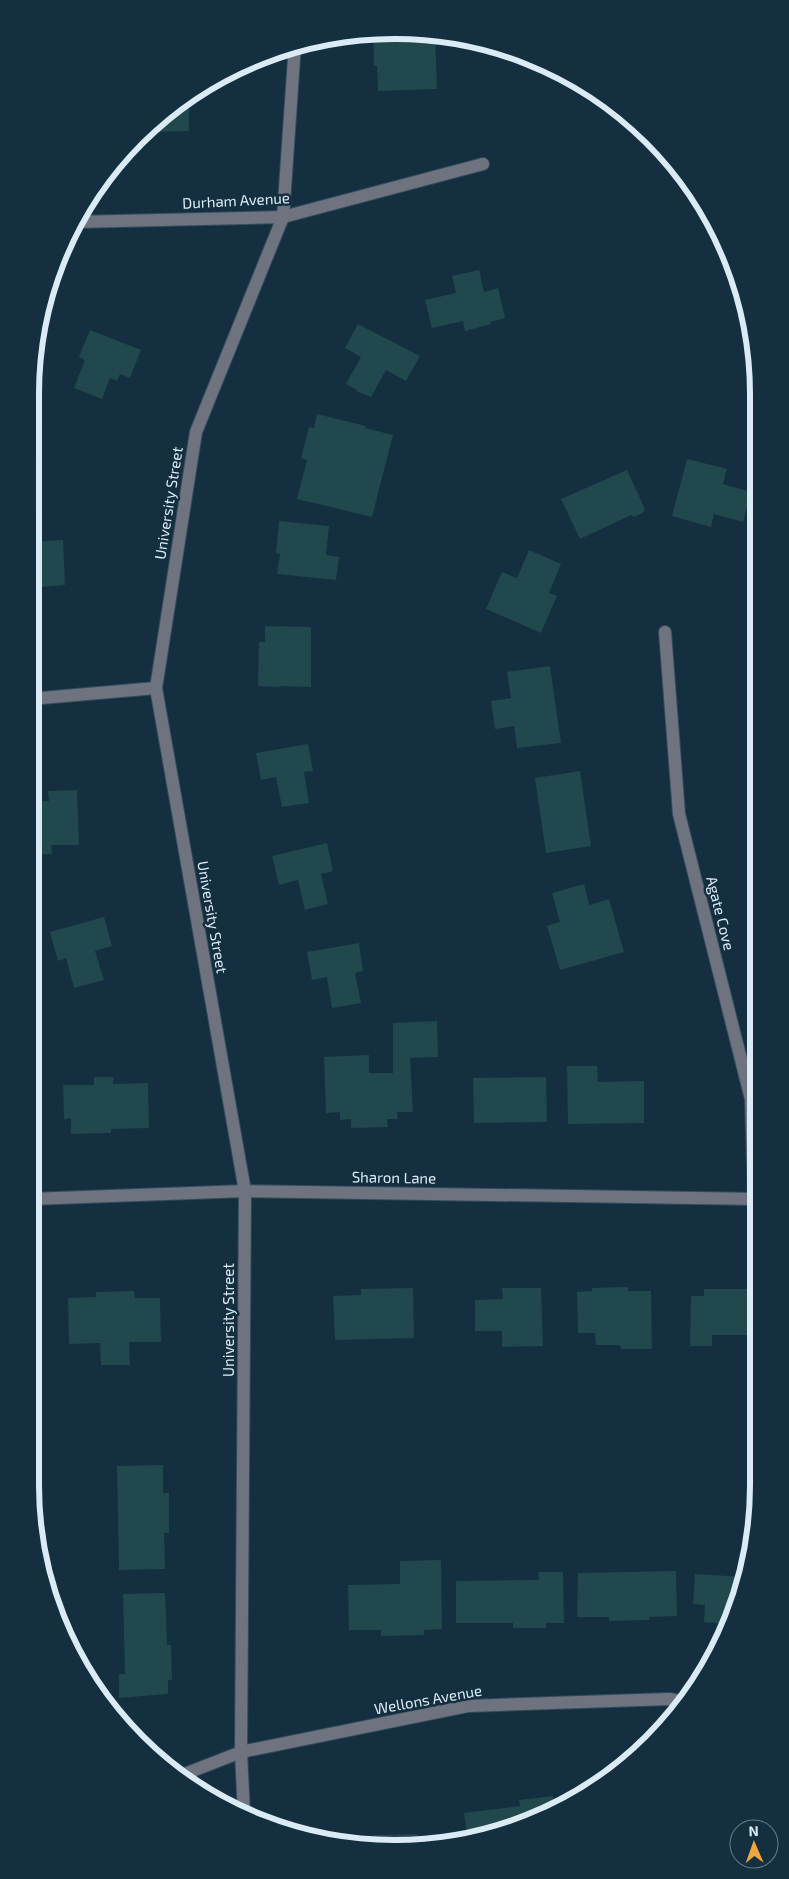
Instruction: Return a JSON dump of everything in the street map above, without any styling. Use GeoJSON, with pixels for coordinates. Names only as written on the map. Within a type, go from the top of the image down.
{"type":"FeatureCollection","features":[{"type":"Feature","properties":{"kind":"street","name":"University Street"},"geometry":{"type":"LineString","coordinates":[[244,1807],[241,1752],[245,1191],[156,688],[196,432],[283,216],[294,53]]}},
{"type":"Feature","properties":{"kind":"street","name":"Durham Avenue"},"geometry":{"type":"LineString","coordinates":[[83,222],[283,216],[483,164]]}},
{"type":"Feature","properties":{"kind":"street","name":"Agate Cove"},"geometry":{"type":"LineString","coordinates":[[665,632],[679,814],[750,1095]]}},
{"type":"Feature","properties":{"kind":"street"},"geometry":{"type":"LineString","coordinates":[[39,698],[156,688]]}},
{"type":"Feature","properties":{"kind":"street","name":"Sharon Lane"},"geometry":{"type":"LineString","coordinates":[[39,1198],[245,1191],[750,1199]]}},
{"type":"Feature","properties":{"kind":"street","name":"Wellons Avenue"},"geometry":{"type":"LineString","coordinates":[[187,1773],[241,1752],[468,1706],[669,1699],[677,1700]]}},
{"type":"Feature","properties":{"kind":"building"},"geometry":{"type":"Polygon","coordinates":[[[373,40],[435,42],[437,89],[378,91],[377,66],[374,66],[373,40]]]}},
{"type":"Feature","properties":{"kind":"building"},"geometry":{"type":"Polygon","coordinates":[[[189,104],[189,131],[155,132],[189,104]]]}},
{"type":"Feature","properties":{"kind":"building"},"geometry":{"type":"Polygon","coordinates":[[[479,270],[484,292],[498,288],[505,318],[465,331],[463,321],[432,328],[425,300],[456,293],[452,276],[479,270]]]}},
{"type":"Feature","properties":{"kind":"building"},"geometry":{"type":"Polygon","coordinates":[[[358,324],[420,356],[406,381],[386,370],[371,397],[356,391],[346,384],[361,357],[345,348],[358,324]]]}},
{"type":"Feature","properties":{"kind":"building"},"geometry":{"type":"Polygon","coordinates":[[[90,330],[141,350],[130,378],[120,374],[117,381],[110,378],[102,399],[74,388],[85,360],[79,357],[90,330]]]}},
{"type":"Feature","properties":{"kind":"building"},"geometry":{"type":"Polygon","coordinates":[[[317,414],[393,435],[372,517],[297,499],[307,460],[301,458],[309,427],[314,428],[317,414]]]}},
{"type":"Feature","properties":{"kind":"building"},"geometry":{"type":"Polygon","coordinates":[[[687,459],[727,469],[723,484],[750,492],[743,522],[714,514],[711,527],[672,516],[687,459]]]}},
{"type":"Feature","properties":{"kind":"building"},"geometry":{"type":"Polygon","coordinates":[[[627,470],[645,509],[644,512],[634,517],[631,515],[580,539],[561,499],[627,470]]]}},
{"type":"Feature","properties":{"kind":"building"},"geometry":{"type":"Polygon","coordinates":[[[279,521],[329,526],[326,555],[339,557],[336,580],[277,574],[280,554],[276,553],[279,521]]]}},
{"type":"Feature","properties":{"kind":"building"},"geometry":{"type":"Polygon","coordinates":[[[63,540],[65,585],[41,587],[41,592],[39,592],[39,541],[63,540]]]}},
{"type":"Feature","properties":{"kind":"building"},"geometry":{"type":"Polygon","coordinates":[[[529,550],[561,564],[549,593],[557,596],[541,633],[486,609],[502,572],[517,578],[529,550]]]}},
{"type":"Feature","properties":{"kind":"building"},"geometry":{"type":"Polygon","coordinates":[[[265,626],[311,627],[311,687],[258,686],[259,642],[265,642],[265,626]]]}},
{"type":"Feature","properties":{"kind":"building"},"geometry":{"type":"Polygon","coordinates":[[[550,666],[561,743],[517,748],[514,726],[495,729],[491,701],[511,698],[507,672],[550,666]]]}},
{"type":"Feature","properties":{"kind":"building"},"geometry":{"type":"Polygon","coordinates":[[[308,744],[313,771],[304,772],[309,803],[282,807],[276,777],[261,780],[256,753],[308,744]]]}},
{"type":"Feature","properties":{"kind":"building"},"geometry":{"type":"Polygon","coordinates":[[[580,771],[591,846],[546,853],[535,778],[580,771]]]}},
{"type":"Feature","properties":{"kind":"building"},"geometry":{"type":"Polygon","coordinates":[[[77,790],[79,845],[51,845],[52,854],[39,855],[39,801],[49,801],[48,791],[77,790]]]}},
{"type":"Feature","properties":{"kind":"building"},"geometry":{"type":"Polygon","coordinates":[[[327,843],[333,871],[321,874],[328,904],[305,910],[298,880],[279,885],[272,856],[327,843]]]}},
{"type":"Feature","properties":{"kind":"building"},"geometry":{"type":"Polygon","coordinates":[[[584,884],[589,905],[609,899],[624,952],[560,970],[547,926],[560,922],[552,893],[584,884]]]}},
{"type":"Feature","properties":{"kind":"building"},"geometry":{"type":"Polygon","coordinates":[[[104,917],[112,946],[95,951],[104,980],[74,988],[66,958],[58,961],[50,932],[104,917]]]}},
{"type":"Feature","properties":{"kind":"building"},"geometry":{"type":"Polygon","coordinates":[[[359,943],[363,971],[355,973],[361,1003],[332,1008],[327,977],[312,980],[307,952],[359,943]]]}},
{"type":"Feature","properties":{"kind":"building"},"geometry":{"type":"Polygon","coordinates":[[[437,1021],[438,1057],[410,1058],[413,1112],[397,1112],[398,1119],[387,1119],[388,1127],[351,1128],[351,1119],[340,1120],[340,1112],[326,1113],[324,1057],[369,1055],[369,1073],[393,1073],[393,1023],[437,1021]]]}},
{"type":"Feature","properties":{"kind":"building"},"geometry":{"type":"Polygon","coordinates":[[[567,1066],[597,1066],[598,1082],[644,1081],[644,1123],[568,1124],[567,1066]]]}},
{"type":"Feature","properties":{"kind":"building"},"geometry":{"type":"Polygon","coordinates":[[[94,1077],[114,1077],[113,1084],[148,1083],[149,1128],[111,1129],[111,1133],[71,1134],[71,1118],[64,1119],[63,1085],[94,1085],[94,1077]]]}},
{"type":"Feature","properties":{"kind":"building"},"geometry":{"type":"Polygon","coordinates":[[[546,1077],[547,1122],[474,1123],[473,1078],[546,1077]]]}},
{"type":"Feature","properties":{"kind":"building"},"geometry":{"type":"Polygon","coordinates":[[[628,1287],[628,1291],[651,1291],[652,1349],[621,1349],[620,1345],[596,1345],[595,1333],[578,1333],[577,1292],[592,1291],[592,1288],[628,1287]]]}},
{"type":"Feature","properties":{"kind":"building"},"geometry":{"type":"Polygon","coordinates":[[[413,1288],[414,1338],[335,1340],[333,1296],[361,1295],[361,1289],[413,1288]]]}},
{"type":"Feature","properties":{"kind":"building"},"geometry":{"type":"Polygon","coordinates":[[[502,1288],[541,1288],[543,1346],[502,1347],[502,1331],[475,1331],[475,1300],[503,1299],[502,1288]]]}},
{"type":"Feature","properties":{"kind":"building"},"geometry":{"type":"Polygon","coordinates":[[[704,1289],[750,1289],[750,1335],[712,1335],[712,1346],[690,1346],[691,1296],[704,1296],[704,1289]]]}},
{"type":"Feature","properties":{"kind":"building"},"geometry":{"type":"Polygon","coordinates":[[[134,1291],[135,1298],[160,1298],[161,1342],[129,1342],[130,1365],[101,1365],[100,1343],[69,1344],[68,1298],[96,1297],[96,1292],[134,1291]]]}},
{"type":"Feature","properties":{"kind":"building"},"geometry":{"type":"Polygon","coordinates":[[[163,1465],[163,1493],[169,1493],[169,1533],[164,1533],[165,1569],[119,1570],[117,1466],[163,1465]]]}},
{"type":"Feature","properties":{"kind":"building"},"geometry":{"type":"Polygon","coordinates":[[[441,1560],[442,1629],[424,1630],[424,1635],[381,1636],[381,1630],[349,1630],[348,1585],[400,1584],[400,1561],[441,1560]]]}},
{"type":"Feature","properties":{"kind":"building"},"geometry":{"type":"Polygon","coordinates":[[[676,1571],[677,1616],[649,1617],[649,1620],[609,1621],[609,1617],[577,1617],[578,1573],[676,1571]]]}},
{"type":"Feature","properties":{"kind":"building"},"geometry":{"type":"Polygon","coordinates":[[[538,1572],[563,1572],[564,1623],[546,1623],[546,1628],[513,1628],[513,1623],[456,1623],[456,1581],[539,1580],[538,1572]]]}},
{"type":"Feature","properties":{"kind":"building"},"geometry":{"type":"Polygon","coordinates":[[[695,1574],[738,1577],[722,1623],[704,1622],[705,1605],[693,1604],[695,1574]]]}},
{"type":"Feature","properties":{"kind":"building"},"geometry":{"type":"Polygon","coordinates":[[[165,1593],[167,1645],[171,1645],[172,1680],[168,1680],[168,1694],[119,1698],[119,1674],[125,1674],[123,1594],[165,1593]]]}},
{"type":"Feature","properties":{"kind":"building"},"geometry":{"type":"Polygon","coordinates":[[[553,1796],[553,1802],[556,1802],[509,1821],[467,1832],[464,1813],[520,1806],[519,1800],[553,1796]]]}},
{"type":"Feature","properties":{"kind":"building"},"geometry":{"type":"Polygon","coordinates":[[[417,1834],[418,1837],[446,1836],[394,1840],[364,1838],[373,1838],[373,1835],[417,1834]]]}}]}
